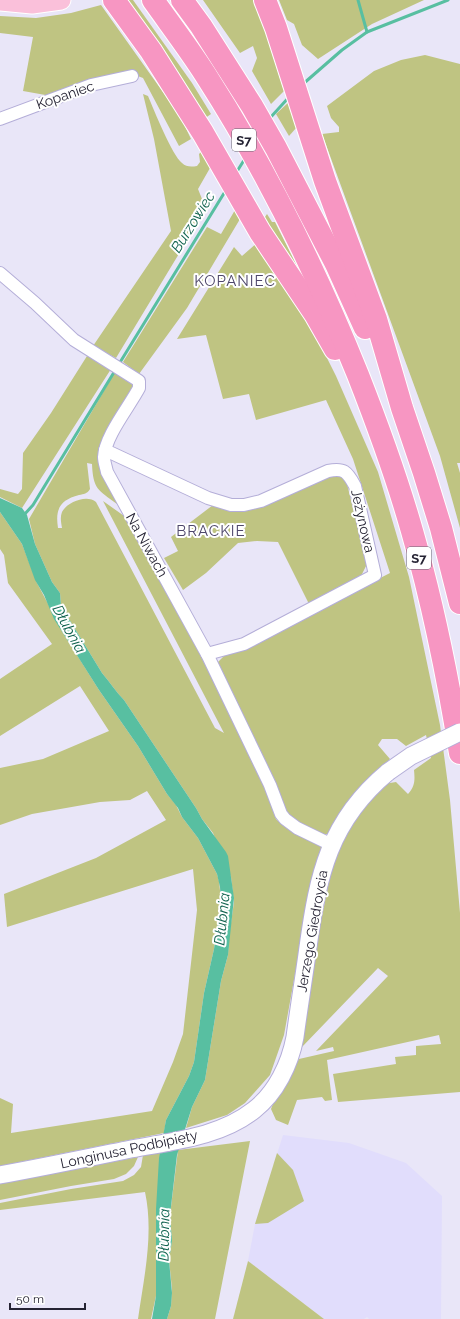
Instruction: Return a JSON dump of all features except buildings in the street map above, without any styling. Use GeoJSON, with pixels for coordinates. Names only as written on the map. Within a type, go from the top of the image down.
{"type":"FeatureCollection","features":[{"type":"Feature","properties":{"kind":"highway"},"geometry":{"type":"LineString","coordinates":[[114,0],[151,52],[204,133],[260,232],[315,314],[338,355],[371,408]]}},
{"type":"Feature","properties":{"kind":"highway","name":"S7"},"geometry":{"type":"LineString","coordinates":[[153,0],[204,73],[230,114],[281,207],[309,262],[337,324],[386,447],[401,494],[426,582],[450,693],[460,753]]}},
{"type":"Feature","properties":{"kind":"highway","name":"S7"},"geometry":{"type":"LineString","coordinates":[[182,0],[201,26],[255,112],[296,186],[336,264],[402,408],[441,528],[460,603]]}},
{"type":"Feature","properties":{"kind":"highway"},"geometry":{"type":"LineString","coordinates":[[265,0],[276,28],[344,235],[376,319],[402,408]]}},
{"type":"Feature","properties":{"kind":"main road"},"geometry":{"type":"LineString","coordinates":[[0,1],[32,4],[61,0]]}},
{"type":"Feature","properties":{"kind":"street","name":"Kopaniec"},"geometry":{"type":"LineString","coordinates":[[0,118],[92,85],[132,76]]}},
{"type":"Feature","properties":{"kind":"street"},"geometry":{"type":"LineString","coordinates":[[0,273],[35,303],[74,340],[139,380],[139,388],[111,436],[105,450]]}},
{"type":"Feature","properties":{"kind":"street","name":"Jeżynowa"},"geometry":{"type":"LineString","coordinates":[[105,450],[208,498],[231,504],[244,505],[261,501],[328,471],[336,469],[344,471],[355,486],[375,575],[244,644],[207,654]]}},
{"type":"Feature","properties":{"kind":"street","name":"Na Niwach"},"geometry":{"type":"LineString","coordinates":[[105,450],[105,465],[115,488],[207,654],[270,785],[280,814],[297,828],[332,844]]}},
{"type":"Feature","properties":{"kind":"street","name":"Jerzego Giedroycia"},"geometry":{"type":"LineString","coordinates":[[253,1110],[265,1100],[274,1088],[286,1068],[292,1053],[316,896],[323,866],[345,819],[374,784],[388,772],[411,756],[460,732]]}},
{"type":"Feature","properties":{"kind":"street","name":"Longinusa Podbipięty"},"geometry":{"type":"LineString","coordinates":[[0,1175],[192,1137],[224,1127],[239,1120],[253,1110]]}},
{"type":"Feature","properties":{"kind":"shaded area"},"geometry":{"type":"Polygon","coordinates":[[[122,0],[133,0],[192,83],[211,114],[204,119],[122,0]]]}},
{"type":"Feature","properties":{"kind":"shaded area"},"geometry":{"type":"Polygon","coordinates":[[[203,0],[253,0],[263,24],[284,91],[271,104],[252,71],[257,58],[253,46],[240,53],[203,0]]]}},
{"type":"Feature","properties":{"kind":"shaded area"},"geometry":{"type":"Polygon","coordinates":[[[279,0],[424,0],[372,24],[318,59],[302,45],[294,24],[287,20],[279,0]]]}},
{"type":"Feature","properties":{"kind":"shaded area"},"geometry":{"type":"Polygon","coordinates":[[[101,5],[180,116],[191,139],[179,146],[143,78],[127,72],[51,96],[23,91],[33,37],[0,33],[0,16],[36,18],[71,13],[101,5]]]}},
{"type":"Feature","properties":{"kind":"shaded area"},"geometry":{"type":"Polygon","coordinates":[[[425,55],[460,64],[460,463],[457,463],[460,473],[460,528],[440,456],[322,134],[339,132],[339,127],[331,118],[327,106],[374,71],[401,60],[425,55]]]}},
{"type":"Feature","properties":{"kind":"shaded area"},"geometry":{"type":"Polygon","coordinates":[[[143,94],[148,96],[168,142],[182,163],[193,167],[197,166],[200,162],[199,154],[201,152],[210,168],[198,189],[206,209],[116,358],[93,346],[171,231],[154,139],[143,94]]]}},
{"type":"Feature","properties":{"kind":"shaded area"},"geometry":{"type":"Polygon","coordinates":[[[290,101],[297,127],[289,136],[276,114],[290,101]]]}},
{"type":"Feature","properties":{"kind":"shaded area"},"geometry":{"type":"Polygon","coordinates":[[[235,210],[240,219],[187,308],[139,374],[123,362],[207,227],[221,234],[235,210]]]}},
{"type":"Feature","properties":{"kind":"shaded area"},"geometry":{"type":"Polygon","coordinates":[[[267,214],[272,222],[275,222],[300,272],[263,220],[267,214]]]}},
{"type":"Feature","properties":{"kind":"shaded area"},"geometry":{"type":"Polygon","coordinates":[[[258,242],[302,308],[336,376],[378,472],[409,577],[440,725],[450,800],[460,913],[460,1092],[338,1102],[333,1074],[396,1064],[395,1057],[416,1055],[416,1046],[441,1044],[439,1035],[327,1060],[332,1100],[325,1101],[322,1097],[297,1100],[288,1125],[276,1120],[271,1109],[275,1099],[299,1059],[334,1051],[333,1047],[316,1051],[388,976],[378,968],[302,1047],[318,936],[331,871],[342,840],[359,815],[384,784],[396,782],[408,794],[414,783],[414,770],[431,758],[426,735],[406,746],[397,739],[382,739],[378,745],[390,759],[381,767],[347,806],[330,832],[323,834],[292,819],[285,809],[218,662],[226,654],[261,639],[390,573],[353,459],[326,400],[256,420],[249,394],[223,399],[206,335],[177,339],[234,247],[242,256],[258,242]]]}},
{"type":"Feature","properties":{"kind":"shaded area"},"geometry":{"type":"Polygon","coordinates":[[[87,356],[111,369],[22,508],[0,497],[0,489],[18,494],[22,489],[23,453],[51,413],[87,356]]]}},
{"type":"Feature","properties":{"kind":"shaded area"},"geometry":{"type":"Polygon","coordinates":[[[115,372],[133,383],[132,391],[102,447],[120,504],[117,504],[101,492],[95,484],[92,464],[87,463],[90,489],[85,494],[73,497],[60,506],[57,516],[58,528],[62,528],[61,514],[68,505],[83,499],[96,502],[215,728],[224,733],[103,501],[127,518],[206,660],[269,795],[276,819],[292,832],[320,844],[322,850],[311,886],[284,1035],[270,1075],[245,1103],[227,1115],[186,1128],[192,1107],[205,1080],[221,981],[228,955],[234,902],[231,877],[213,833],[202,819],[124,700],[102,673],[61,606],[60,593],[52,582],[35,544],[29,519],[115,372]]]}},
{"type":"Feature","properties":{"kind":"shaded area"},"geometry":{"type":"Polygon","coordinates":[[[326,474],[345,476],[367,564],[361,576],[309,604],[278,542],[257,541],[238,543],[206,573],[183,590],[164,558],[178,551],[171,537],[213,505],[232,508],[326,474]]]}},
{"type":"Feature","properties":{"kind":"shaded area"},"geometry":{"type":"Polygon","coordinates":[[[0,512],[22,544],[37,583],[65,636],[99,690],[138,746],[167,794],[176,805],[182,817],[198,838],[217,874],[221,900],[214,949],[204,993],[194,1062],[189,1076],[166,1120],[164,1133],[0,1166],[0,1098],[13,1104],[11,1133],[152,1111],[183,1034],[197,910],[193,869],[7,927],[4,894],[96,858],[166,820],[147,791],[130,800],[100,802],[32,814],[0,825],[0,768],[43,759],[109,731],[80,686],[0,736],[0,679],[52,644],[8,583],[4,555],[0,549],[0,512]]]}},
{"type":"Feature","properties":{"kind":"shaded area"},"geometry":{"type":"Polygon","coordinates":[[[283,1135],[349,1143],[406,1163],[442,1196],[441,1319],[369,1319],[367,1317],[364,1319],[324,1319],[248,1261],[255,1224],[283,1135]]]}},
{"type":"Feature","properties":{"kind":"shaded area"},"geometry":{"type":"Polygon","coordinates":[[[250,1141],[215,1319],[167,1319],[171,1306],[172,1289],[169,1260],[172,1241],[170,1215],[178,1150],[250,1141]]]}},
{"type":"Feature","properties":{"kind":"shaded area"},"geometry":{"type":"Polygon","coordinates":[[[160,1152],[156,1296],[151,1319],[138,1319],[147,1256],[149,1224],[145,1192],[0,1210],[0,1203],[71,1189],[123,1181],[134,1175],[141,1167],[143,1155],[160,1152]]]}},
{"type":"Feature","properties":{"kind":"shaded area"},"geometry":{"type":"Polygon","coordinates":[[[277,1153],[293,1170],[304,1201],[268,1223],[255,1224],[277,1153]]]}},
{"type":"Feature","properties":{"kind":"shaded area"},"geometry":{"type":"Polygon","coordinates":[[[138,1157],[134,1166],[126,1174],[114,1179],[0,1200],[0,1183],[138,1157]]]}},
{"type":"Feature","properties":{"kind":"shaded area"},"geometry":{"type":"Polygon","coordinates":[[[248,1261],[324,1319],[233,1319],[248,1261]]]}},
{"type":"Feature","properties":{"kind":"water","name":"Dłubnia"},"geometry":{"type":"Polygon","coordinates":[[[0,498],[22,508],[27,515],[35,544],[52,582],[60,593],[61,606],[102,673],[124,700],[228,856],[234,898],[228,955],[221,981],[205,1080],[192,1107],[177,1155],[170,1215],[172,1241],[169,1260],[172,1293],[171,1306],[167,1319],[152,1319],[156,1296],[156,1209],[159,1158],[166,1120],[189,1076],[194,1062],[204,993],[214,949],[221,905],[220,887],[217,874],[198,838],[182,817],[178,808],[167,794],[138,746],[99,690],[54,619],[44,595],[35,580],[22,544],[0,512],[0,498]]]}},
{"type":"Feature","properties":{"kind":"waterway"},"geometry":{"type":"LineString","coordinates":[[358,0],[367,32]]}},
{"type":"Feature","properties":{"kind":"waterway","name":"Burzowiec"},"geometry":{"type":"LineString","coordinates":[[303,84],[342,50],[367,32],[448,0]]}},
{"type":"Feature","properties":{"kind":"waterway","name":"Burzowiec"},"geometry":{"type":"LineString","coordinates":[[270,118],[290,96]]}},
{"type":"Feature","properties":{"kind":"waterway","name":"Burzowiec"},"geometry":{"type":"LineString","coordinates":[[236,173],[246,157]]}},
{"type":"Feature","properties":{"kind":"waterway","name":"Burzowiec"},"geometry":{"type":"LineString","coordinates":[[119,364],[226,190]]}},
{"type":"Feature","properties":{"kind":"waterway","name":"Burzowiec"},"geometry":{"type":"LineString","coordinates":[[23,516],[33,505],[116,369]]}},
{"type":"Feature","properties":{"kind":"district","name":"KOPANIEC"},"geometry":{"type":"Point","coordinates":[235,281]}},
{"type":"Feature","properties":{"kind":"district","name":"BRACKIE"},"geometry":{"type":"Point","coordinates":[211,531]}}]}
